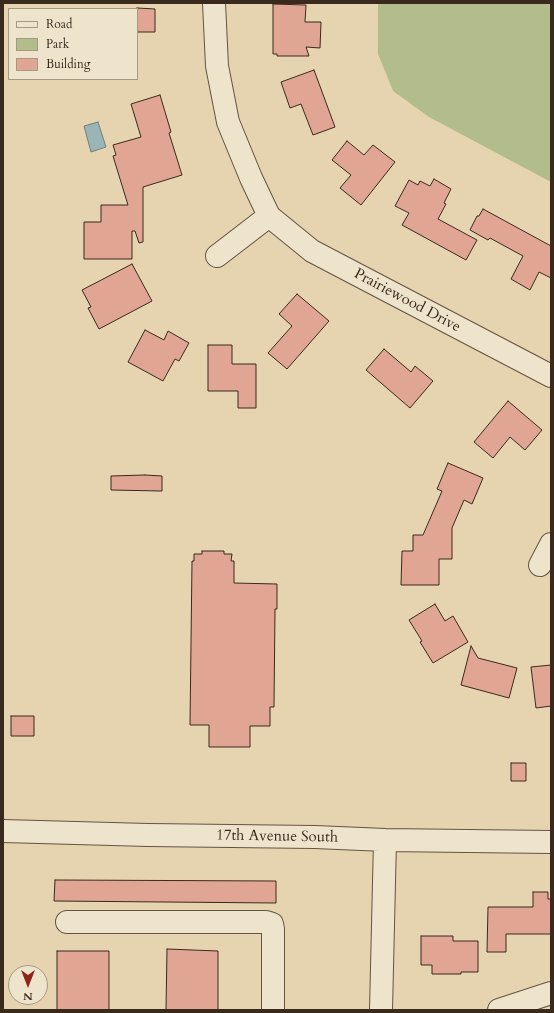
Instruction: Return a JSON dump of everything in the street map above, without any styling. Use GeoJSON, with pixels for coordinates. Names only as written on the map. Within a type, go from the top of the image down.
{"type":"FeatureCollection","features":[{"type":"Feature","properties":{"kind":"street","name":"Prairiewood Drive"},"geometry":{"type":"LineString","coordinates":[[214,3],[217,66],[228,122],[251,178],[269,216],[312,252],[551,376]]}},
{"type":"Feature","properties":{"kind":"street"},"geometry":{"type":"LineString","coordinates":[[217,256],[269,216]]}},
{"type":"Feature","properties":{"kind":"street"},"geometry":{"type":"LineString","coordinates":[[540,565],[551,544]]}},
{"type":"Feature","properties":{"kind":"street","name":"17th Avenue South"},"geometry":{"type":"LineString","coordinates":[[3,830],[148,835],[551,842]]}},
{"type":"Feature","properties":{"kind":"street"},"geometry":{"type":"LineString","coordinates":[[381,1010],[385,840]]}},
{"type":"Feature","properties":{"kind":"street"},"geometry":{"type":"LineString","coordinates":[[67,922],[266,922],[272,924],[273,1010]]}},
{"type":"Feature","properties":{"kind":"street"},"geometry":{"type":"LineString","coordinates":[[499,1010],[551,993]]}},
{"type":"Feature","properties":{"kind":"green space"},"geometry":{"type":"Polygon","coordinates":[[[378,3],[551,3],[551,182],[429,117],[393,91],[378,54],[378,3]]]}},
{"type":"Feature","properties":{"kind":"water"},"geometry":{"type":"Polygon","coordinates":[[[98,122],[106,147],[91,152],[84,126],[98,122]]]}},
{"type":"Feature","properties":{"kind":"building"},"geometry":{"type":"Polygon","coordinates":[[[273,4],[306,5],[305,22],[321,22],[320,48],[306,47],[309,56],[277,56],[277,54],[273,54],[273,4]]]}},
{"type":"Feature","properties":{"kind":"building"},"geometry":{"type":"Polygon","coordinates":[[[138,8],[155,9],[155,32],[138,32],[138,8]]]}},
{"type":"Feature","properties":{"kind":"building"},"geometry":{"type":"Polygon","coordinates":[[[314,70],[335,127],[313,135],[301,104],[290,108],[281,82],[314,70]]]}},
{"type":"Feature","properties":{"kind":"building"},"geometry":{"type":"Polygon","coordinates":[[[160,95],[171,132],[169,133],[182,175],[143,187],[143,242],[139,243],[135,231],[132,231],[132,259],[84,259],[84,222],[101,222],[101,205],[128,205],[113,156],[116,155],[113,145],[141,137],[131,104],[160,95]]]}},
{"type":"Feature","properties":{"kind":"building"},"geometry":{"type":"Polygon","coordinates":[[[347,141],[364,155],[373,145],[395,162],[361,205],[340,188],[351,175],[332,160],[347,141]]]}},
{"type":"Feature","properties":{"kind":"building"},"geometry":{"type":"Polygon","coordinates":[[[434,179],[451,189],[444,203],[446,204],[438,219],[477,240],[466,260],[402,225],[409,213],[395,206],[409,180],[418,185],[420,181],[430,186],[434,179]]]}},
{"type":"Feature","properties":{"kind":"building"},"geometry":{"type":"Polygon","coordinates":[[[483,209],[551,246],[551,278],[539,272],[530,290],[511,279],[523,256],[490,238],[488,240],[470,230],[477,216],[479,216],[483,209]]]}},
{"type":"Feature","properties":{"kind":"building"},"geometry":{"type":"Polygon","coordinates":[[[132,264],[152,301],[99,329],[88,308],[91,307],[82,290],[132,264]]]}},
{"type":"Feature","properties":{"kind":"building"},"geometry":{"type":"Polygon","coordinates":[[[297,294],[329,321],[287,369],[268,353],[292,326],[279,314],[297,294]]]}},
{"type":"Feature","properties":{"kind":"building"},"geometry":{"type":"Polygon","coordinates":[[[145,330],[164,340],[168,331],[189,343],[179,361],[175,359],[163,381],[128,362],[145,330]]]}},
{"type":"Feature","properties":{"kind":"building"},"geometry":{"type":"Polygon","coordinates":[[[208,345],[232,345],[232,364],[256,364],[256,408],[238,408],[238,391],[208,391],[208,345]]]}},
{"type":"Feature","properties":{"kind":"building"},"geometry":{"type":"Polygon","coordinates":[[[384,349],[411,372],[415,366],[433,381],[410,408],[366,370],[384,349]]]}},
{"type":"Feature","properties":{"kind":"building"},"geometry":{"type":"Polygon","coordinates":[[[508,401],[542,430],[525,450],[510,437],[493,458],[474,442],[508,401]]]}},
{"type":"Feature","properties":{"kind":"building"},"geometry":{"type":"Polygon","coordinates":[[[448,463],[483,478],[472,504],[464,500],[452,528],[452,559],[439,559],[439,585],[401,585],[402,551],[413,551],[413,535],[423,535],[442,491],[437,489],[448,463]]]}},
{"type":"Feature","properties":{"kind":"building"},"geometry":{"type":"Polygon","coordinates":[[[111,476],[162,476],[162,491],[111,490],[111,476]]]}},
{"type":"Feature","properties":{"kind":"building"},"geometry":{"type":"Polygon","coordinates":[[[202,551],[224,551],[224,554],[232,554],[231,561],[234,561],[234,583],[277,584],[277,609],[275,609],[274,707],[270,707],[270,726],[250,726],[250,747],[209,747],[209,725],[190,725],[192,561],[194,561],[194,554],[202,554],[202,551]]]}},
{"type":"Feature","properties":{"kind":"building"},"geometry":{"type":"Polygon","coordinates":[[[435,604],[445,621],[453,616],[468,642],[433,663],[409,620],[435,604]]]}},
{"type":"Feature","properties":{"kind":"building"},"geometry":{"type":"Polygon","coordinates":[[[471,646],[478,658],[517,668],[509,698],[461,685],[471,646]]]}},
{"type":"Feature","properties":{"kind":"building"},"geometry":{"type":"Polygon","coordinates":[[[551,665],[551,706],[536,708],[531,667],[551,665]]]}},
{"type":"Feature","properties":{"kind":"building"},"geometry":{"type":"Polygon","coordinates":[[[11,716],[34,716],[34,736],[11,736],[11,716]]]}},
{"type":"Feature","properties":{"kind":"building"},"geometry":{"type":"Polygon","coordinates":[[[511,763],[526,763],[526,781],[511,781],[511,763]]]}},
{"type":"Feature","properties":{"kind":"building"},"geometry":{"type":"Polygon","coordinates":[[[55,880],[276,881],[276,903],[54,901],[55,880]]]}},
{"type":"Feature","properties":{"kind":"building"},"geometry":{"type":"Polygon","coordinates":[[[533,892],[548,892],[548,899],[551,899],[551,934],[506,934],[506,952],[487,952],[488,907],[533,907],[533,892]]]}},
{"type":"Feature","properties":{"kind":"building"},"geometry":{"type":"Polygon","coordinates":[[[421,936],[453,936],[453,941],[478,941],[478,972],[461,972],[461,974],[432,974],[432,965],[421,965],[421,936]]]}},
{"type":"Feature","properties":{"kind":"building"},"geometry":{"type":"Polygon","coordinates":[[[167,949],[218,951],[218,1010],[166,1010],[167,949]]]}},
{"type":"Feature","properties":{"kind":"building"},"geometry":{"type":"Polygon","coordinates":[[[57,951],[109,951],[109,1010],[57,1010],[57,951]]]}}]}
